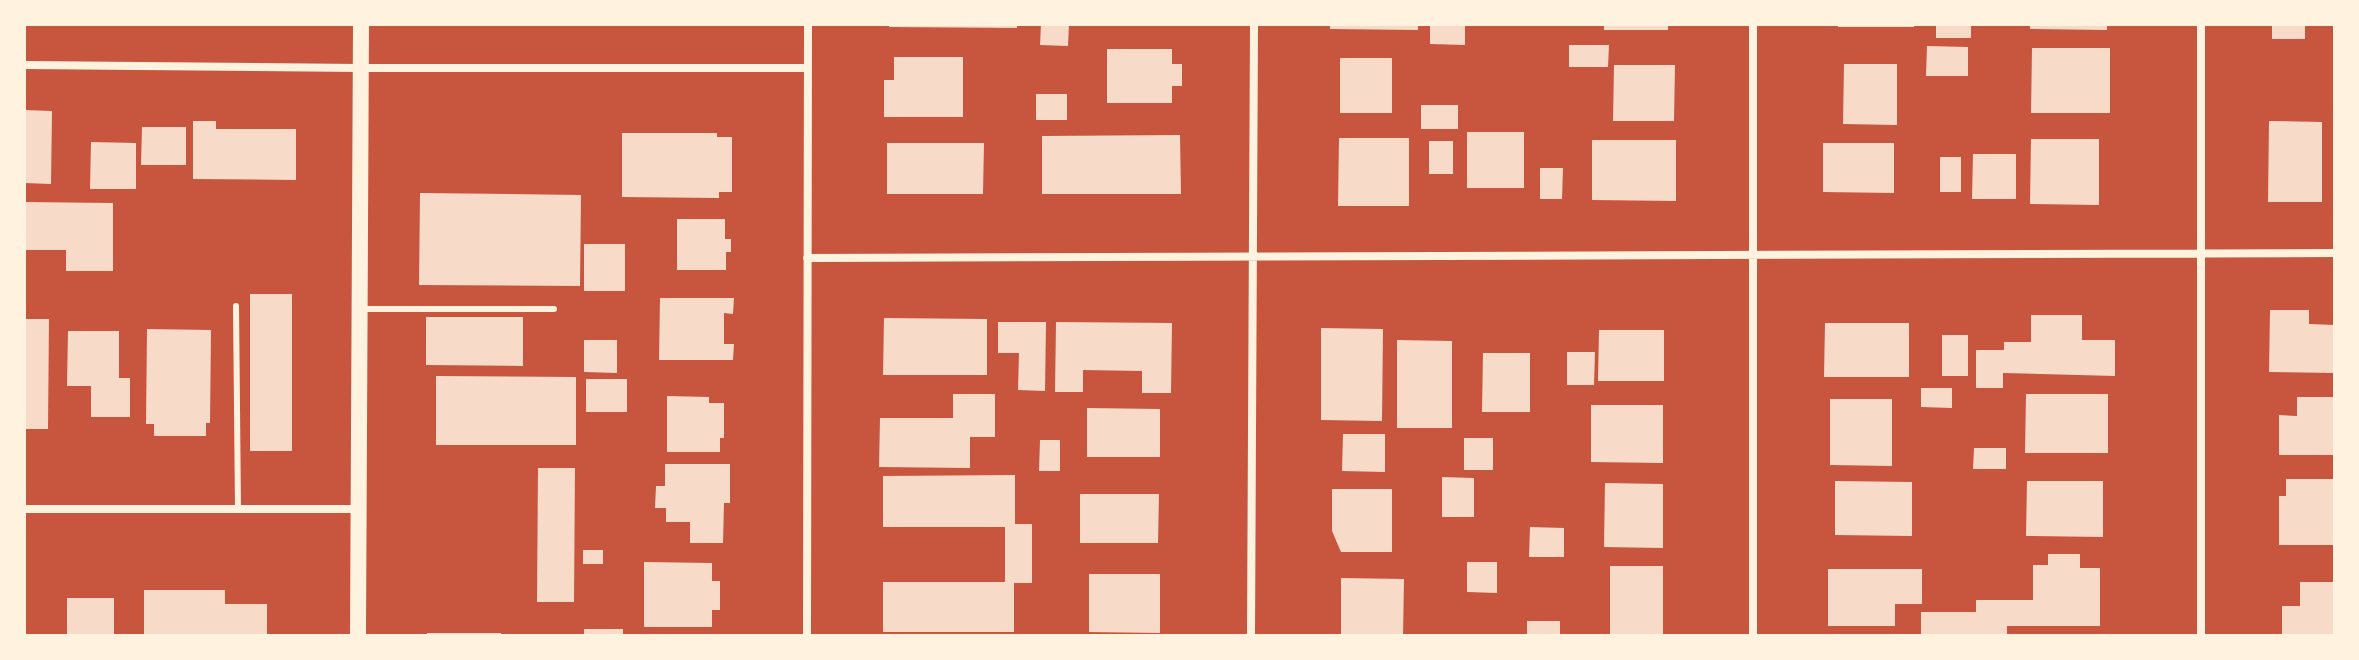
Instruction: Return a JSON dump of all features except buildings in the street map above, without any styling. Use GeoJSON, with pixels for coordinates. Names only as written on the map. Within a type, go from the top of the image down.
{"type":"FeatureCollection","features":[{"type":"Feature","properties":{"kind":"main road"},"geometry":{"type":"LineString","coordinates":[[358,636],[361,24]]}},
{"type":"Feature","properties":{"kind":"street"},"geometry":{"type":"LineString","coordinates":[[807,636],[808,24]]}},
{"type":"Feature","properties":{"kind":"street"},"geometry":{"type":"LineString","coordinates":[[1251,636],[1254,24]]}},
{"type":"Feature","properties":{"kind":"street"},"geometry":{"type":"LineString","coordinates":[[1753,24],[1753,636]]}},
{"type":"Feature","properties":{"kind":"street"},"geometry":{"type":"LineString","coordinates":[[2201,24],[2201,636]]}},
{"type":"Feature","properties":{"kind":"street"},"geometry":{"type":"LineString","coordinates":[[24,65],[807,68]]}},
{"type":"Feature","properties":{"kind":"street"},"geometry":{"type":"LineString","coordinates":[[807,258],[2335,253]]}},
{"type":"Feature","properties":{"kind":"street"},"geometry":{"type":"LineString","coordinates":[[24,509],[359,509]]}},
{"type":"Feature","properties":{"kind":"lane"},"geometry":{"type":"LineString","coordinates":[[236,306],[238,509]]}},
{"type":"Feature","properties":{"kind":"lane"},"geometry":{"type":"LineString","coordinates":[[360,309],[554,309]]}}]}
